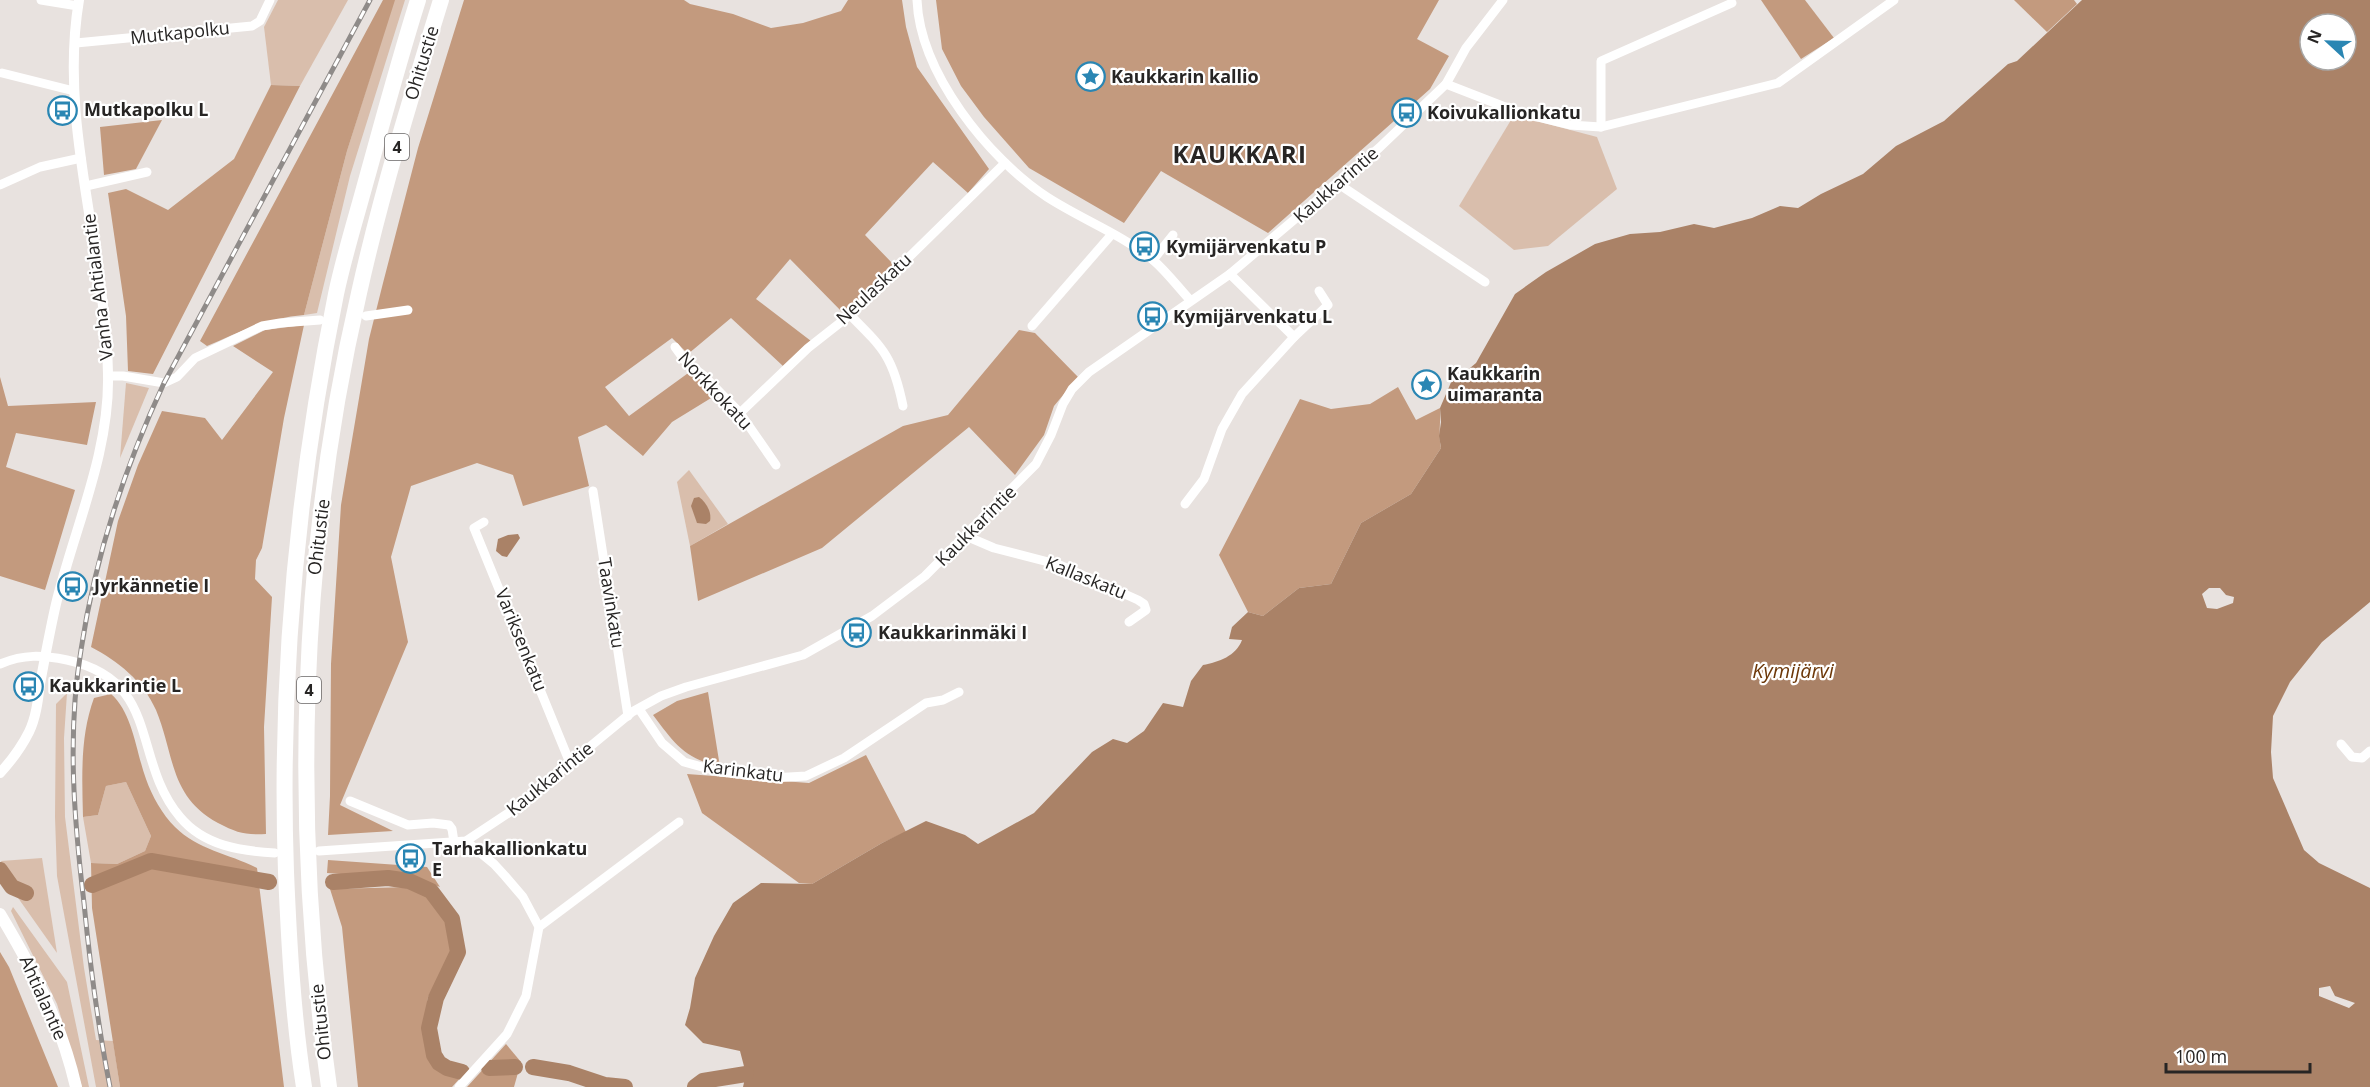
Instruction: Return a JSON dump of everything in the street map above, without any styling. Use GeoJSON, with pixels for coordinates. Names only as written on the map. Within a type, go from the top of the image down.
{"type":"FeatureCollection","features":[{"type":"Feature","properties":{"kind":"highway","name":"Ohitustie"},"geometry":{"type":"LineString","coordinates":[[304,1087],[288,929],[284,812],[284,707],[292,587],[306,468],[337,291],[400,57],[418,0]]}},
{"type":"Feature","properties":{"kind":"highway","name":"Ohitustie"},"geometry":{"type":"LineString","coordinates":[[329,1087],[312,931],[306,818],[314,586],[327,473],[358,296],[378,214],[441,0]]}},
{"type":"Feature","properties":{"kind":"main road","name":"Ahtialantie"},"geometry":{"type":"LineString","coordinates":[[0,914],[32,966],[56,1019],[76,1087]]}},
{"type":"Feature","properties":{"kind":"street"},"geometry":{"type":"LineString","coordinates":[[41,0],[78,3]]}},
{"type":"Feature","properties":{"kind":"street","name":"Mutkapolku"},"geometry":{"type":"LineString","coordinates":[[76,43],[252,26],[260,21],[270,0]]}},
{"type":"Feature","properties":{"kind":"street"},"geometry":{"type":"LineString","coordinates":[[917,0],[918,13],[928,50],[944,84],[971,124],[1005,163],[1046,196],[1153,260],[1190,300]]}},
{"type":"Feature","properties":{"kind":"street","name":"Kaukkarintie"},"geometry":{"type":"LineString","coordinates":[[319,851],[465,841],[513,810],[628,716],[662,696],[686,687],[802,655],[872,616],[925,576],[1036,464],[1072,389],[1089,372],[1230,274],[1378,148],[1446,84],[1466,48],[1503,0]]}},
{"type":"Feature","properties":{"kind":"street"},"geometry":{"type":"LineString","coordinates":[[1446,84],[1518,112],[1570,125],[1600,127],[1778,83],[1894,0]]}},
{"type":"Feature","properties":{"kind":"street","name":"Vanha Ahtialantie"},"geometry":{"type":"LineString","coordinates":[[0,773],[18,751],[30,730],[56,604],[102,435],[108,376],[105,312],[81,158],[74,92],[78,3]]}},
{"type":"Feature","properties":{"kind":"street"},"geometry":{"type":"LineString","coordinates":[[1600,127],[1601,61],[1732,3]]}},
{"type":"Feature","properties":{"kind":"street"},"geometry":{"type":"LineString","coordinates":[[2,73],[74,92]]}},
{"type":"Feature","properties":{"kind":"street"},"geometry":{"type":"LineString","coordinates":[[0,185],[40,166],[81,158]]}},
{"type":"Feature","properties":{"kind":"street","name":"Neulaskatu"},"geometry":{"type":"LineString","coordinates":[[740,413],[808,348],[850,315],[1005,163]]}},
{"type":"Feature","properties":{"kind":"street"},"geometry":{"type":"LineString","coordinates":[[86,186],[147,172]]}},
{"type":"Feature","properties":{"kind":"street"},"geometry":{"type":"LineString","coordinates":[[1337,183],[1485,282]]}},
{"type":"Feature","properties":{"kind":"street"},"geometry":{"type":"LineString","coordinates":[[1032,326],[1112,234]]}},
{"type":"Feature","properties":{"kind":"street"},"geometry":{"type":"LineString","coordinates":[[1153,260],[1173,235]]}},
{"type":"Feature","properties":{"kind":"street"},"geometry":{"type":"LineString","coordinates":[[1230,274],[1294,338]]}},
{"type":"Feature","properties":{"kind":"street"},"geometry":{"type":"LineString","coordinates":[[1185,504],[1204,479],[1222,429],[1242,394],[1328,305],[1319,291]]}},
{"type":"Feature","properties":{"kind":"street"},"geometry":{"type":"LineString","coordinates":[[366,316],[408,310]]}},
{"type":"Feature","properties":{"kind":"street"},"geometry":{"type":"LineString","coordinates":[[850,315],[878,343],[890,359],[897,375],[903,406]]}},
{"type":"Feature","properties":{"kind":"street"},"geometry":{"type":"LineString","coordinates":[[108,376],[123,376],[164,383],[177,377],[195,358],[262,326],[280,322],[320,320]]}},
{"type":"Feature","properties":{"kind":"street","name":"Norkkokatu"},"geometry":{"type":"LineString","coordinates":[[675,347],[686,362],[703,375],[740,413],[776,465]]}},
{"type":"Feature","properties":{"kind":"street","name":"Taavinkatu"},"geometry":{"type":"LineString","coordinates":[[593,490],[628,716]]}},
{"type":"Feature","properties":{"kind":"street","name":"Variksenkatu"},"geometry":{"type":"LineString","coordinates":[[484,522],[474,528],[570,763]]}},
{"type":"Feature","properties":{"kind":"street","name":"Kallaskatu"},"geometry":{"type":"LineString","coordinates":[[966,536],[994,548],[1060,565],[1138,600],[1144,604],[1146,610],[1129,622]]}},
{"type":"Feature","properties":{"kind":"street"},"geometry":{"type":"LineString","coordinates":[[0,664],[35,655],[79,663],[100,672],[123,690],[134,706],[154,769],[166,797],[181,818],[200,835],[222,845],[247,852],[275,853]]}},
{"type":"Feature","properties":{"kind":"street","name":"Karinkatu"},"geometry":{"type":"LineString","coordinates":[[639,709],[662,743],[684,762],[720,772],[772,778],[806,776],[844,758],[926,703],[959,692]]}},
{"type":"Feature","properties":{"kind":"street"},"geometry":{"type":"LineString","coordinates":[[2341,744],[2352,757],[2362,758],[2370,751]]}},
{"type":"Feature","properties":{"kind":"street"},"geometry":{"type":"LineString","coordinates":[[350,801],[408,825],[433,823],[449,825],[454,842]]}},
{"type":"Feature","properties":{"kind":"street"},"geometry":{"type":"LineString","coordinates":[[539,927],[679,822]]}},
{"type":"Feature","properties":{"kind":"street"},"geometry":{"type":"LineString","coordinates":[[459,1087],[507,1034],[526,996],[539,927],[523,897],[505,876],[465,841]]}},
{"type":"Feature","properties":{"kind":"shaded area"},"geometry":{"type":"Polygon","coordinates":[[[278,0],[348,0],[300,86],[271,85],[264,27],[278,0]]]}},
{"type":"Feature","properties":{"kind":"shaded area"},"geometry":{"type":"Polygon","coordinates":[[[383,0],[395,0],[347,151],[304,315],[266,322],[207,346],[200,341],[383,0]]]}},
{"type":"Feature","properties":{"kind":"shaded area"},"geometry":{"type":"Polygon","coordinates":[[[394,0],[405,0],[350,176],[317,313],[304,315],[347,151],[394,0]]]}},
{"type":"Feature","properties":{"kind":"shaded area"},"geometry":{"type":"Polygon","coordinates":[[[464,0],[684,0],[690,4],[733,14],[771,28],[803,23],[841,11],[848,0],[902,0],[906,27],[917,67],[989,169],[968,193],[933,162],[865,235],[894,265],[844,314],[790,259],[756,299],[811,341],[783,366],[731,318],[688,354],[672,338],[605,387],[629,416],[691,371],[716,395],[672,422],[643,456],[606,425],[578,437],[589,486],[523,506],[513,475],[477,463],[411,486],[391,557],[408,642],[340,805],[393,831],[328,835],[331,664],[341,505],[369,339],[418,148],[464,0]]]}},
{"type":"Feature","properties":{"kind":"shaded area"},"geometry":{"type":"Polygon","coordinates":[[[936,0],[1439,0],[1417,39],[1449,56],[1430,89],[1268,233],[1161,171],[1124,223],[1029,168],[984,117],[961,86],[942,49],[936,0]]]}},
{"type":"Feature","properties":{"kind":"shaded area"},"geometry":{"type":"Polygon","coordinates":[[[1761,0],[1805,0],[1834,38],[1801,59],[1761,0]]]}},
{"type":"Feature","properties":{"kind":"shaded area"},"geometry":{"type":"Polygon","coordinates":[[[2014,0],[2074,0],[2077,4],[2047,32],[2014,0]]]}},
{"type":"Feature","properties":{"kind":"shaded area"},"geometry":{"type":"Polygon","coordinates":[[[271,85],[300,86],[153,374],[128,371],[126,316],[108,193],[126,189],[168,210],[234,159],[271,85]]]}},
{"type":"Feature","properties":{"kind":"shaded area"},"geometry":{"type":"Polygon","coordinates":[[[1514,115],[1597,137],[1617,189],[1548,246],[1514,250],[1459,206],[1514,115]]]}},
{"type":"Feature","properties":{"kind":"shaded area"},"geometry":{"type":"Polygon","coordinates":[[[162,120],[136,169],[104,175],[100,127],[162,120]]]}},
{"type":"Feature","properties":{"kind":"shaded area"},"geometry":{"type":"Polygon","coordinates":[[[304,325],[284,418],[262,548],[256,560],[255,579],[272,597],[264,727],[266,834],[247,834],[218,823],[190,800],[176,774],[151,700],[129,673],[91,647],[118,521],[138,465],[162,411],[205,418],[222,440],[273,372],[233,346],[265,330],[304,325]]]}},
{"type":"Feature","properties":{"kind":"shaded area"},"geometry":{"type":"Polygon","coordinates":[[[1019,330],[1035,333],[1078,377],[1054,406],[1044,435],[1015,475],[969,427],[822,548],[698,601],[690,546],[903,426],[948,415],[1019,330]]]}},
{"type":"Feature","properties":{"kind":"shaded area"},"geometry":{"type":"Polygon","coordinates":[[[0,377],[8,406],[96,402],[87,445],[16,433],[6,467],[75,490],[45,590],[0,576],[0,377]]]}},
{"type":"Feature","properties":{"kind":"shaded area"},"geometry":{"type":"Polygon","coordinates":[[[126,383],[149,388],[120,458],[126,383]]]}},
{"type":"Feature","properties":{"kind":"shaded area"},"geometry":{"type":"Polygon","coordinates":[[[1398,387],[1416,420],[1440,408],[1441,448],[1411,494],[1361,523],[1331,584],[1299,588],[1263,616],[1248,612],[1219,555],[1300,399],[1331,409],[1370,404],[1398,387]]]}},
{"type":"Feature","properties":{"kind":"shaded area"},"geometry":{"type":"Polygon","coordinates":[[[689,470],[728,524],[690,546],[677,482],[689,470]]]}},
{"type":"Feature","properties":{"kind":"shaded area"},"geometry":{"type":"Polygon","coordinates":[[[708,692],[720,767],[688,754],[653,715],[677,701],[708,692]]]}},
{"type":"Feature","properties":{"kind":"shaded area"},"geometry":{"type":"Polygon","coordinates":[[[67,693],[64,738],[65,817],[84,968],[96,1040],[113,1041],[120,1087],[96,1087],[57,876],[56,704],[67,693]]]}},
{"type":"Feature","properties":{"kind":"shaded area"},"geometry":{"type":"Polygon","coordinates":[[[111,694],[129,722],[148,785],[170,822],[194,841],[257,868],[284,1087],[120,1087],[92,908],[91,863],[117,864],[145,851],[151,836],[126,782],[106,786],[98,815],[83,817],[83,757],[89,712],[94,698],[111,694]]]}},
{"type":"Feature","properties":{"kind":"shaded area"},"geometry":{"type":"Polygon","coordinates":[[[866,755],[906,832],[882,843],[812,884],[799,883],[702,813],[687,774],[809,783],[866,755]]]}},
{"type":"Feature","properties":{"kind":"shaded area"},"geometry":{"type":"Polygon","coordinates":[[[126,782],[151,836],[145,851],[117,864],[91,863],[83,817],[98,815],[106,786],[126,782]]]}},
{"type":"Feature","properties":{"kind":"shaded area"},"geometry":{"type":"Polygon","coordinates":[[[42,858],[57,953],[16,895],[1,861],[42,858]]]}},
{"type":"Feature","properties":{"kind":"shaded area"},"geometry":{"type":"Polygon","coordinates":[[[328,860],[427,867],[440,887],[403,873],[354,875],[327,873],[328,860]]]}},
{"type":"Feature","properties":{"kind":"shaded area"},"geometry":{"type":"Polygon","coordinates":[[[410,887],[428,897],[445,920],[451,954],[428,997],[424,1029],[434,1068],[462,1076],[452,1087],[358,1087],[342,927],[330,889],[410,887]]]}},
{"type":"Feature","properties":{"kind":"shaded area"},"geometry":{"type":"Polygon","coordinates":[[[13,907],[67,982],[89,1087],[82,1087],[57,1004],[11,911],[13,907]]]}},
{"type":"Feature","properties":{"kind":"shaded area"},"geometry":{"type":"Polygon","coordinates":[[[0,952],[9,967],[58,1087],[0,1087],[0,952]]]}},
{"type":"Feature","properties":{"kind":"shaded area"},"geometry":{"type":"Polygon","coordinates":[[[506,1044],[521,1062],[514,1087],[467,1087],[506,1044]]]}},
{"type":"Feature","properties":{"kind":"water","name":"Kymijärvi"},"geometry":{"type":"Polygon","coordinates":[[[2082,0],[2370,0],[2370,602],[2322,642],[2290,682],[2273,716],[2271,752],[2273,778],[2304,850],[2319,863],[2370,888],[2370,1087],[743,1087],[746,1074],[740,1051],[703,1043],[685,1025],[695,978],[714,936],[733,903],[761,883],[812,884],[882,843],[926,821],[965,835],[978,844],[1034,813],[1092,752],[1113,739],[1127,743],[1144,731],[1163,703],[1183,707],[1191,681],[1203,665],[1226,657],[1239,646],[1242,640],[1229,639],[1232,627],[1248,612],[1263,616],[1299,588],[1331,584],[1361,523],[1411,494],[1441,448],[1440,408],[1452,380],[1476,363],[1515,294],[1546,272],[1595,244],[1630,234],[1660,232],[1694,224],[1714,228],[1752,218],[1780,206],[1798,208],[1863,174],[1896,146],[1944,121],[2008,64],[2017,61],[2082,0]],[[2209,588],[2202,594],[2207,608],[2217,609],[2233,603],[2234,597],[2226,595],[2220,588],[2209,588]],[[2330,986],[2319,988],[2319,996],[2349,1008],[2355,1003],[2335,996],[2330,986]]]}},
{"type":"Feature","properties":{"kind":"water"},"geometry":{"type":"Polygon","coordinates":[[[699,497],[709,511],[710,521],[706,524],[697,523],[691,506],[694,498],[699,497]]]}},
{"type":"Feature","properties":{"kind":"water"},"geometry":{"type":"Polygon","coordinates":[[[518,534],[520,538],[507,557],[496,551],[498,539],[518,534]]]}},
{"type":"Feature","properties":{"kind":"waterway"},"geometry":{"type":"LineString","coordinates":[[92,885],[151,861],[269,882]]}},
{"type":"Feature","properties":{"kind":"waterway"},"geometry":{"type":"LineString","coordinates":[[0,870],[12,887],[26,893]]}},
{"type":"Feature","properties":{"kind":"waterway"},"geometry":{"type":"LineString","coordinates":[[333,882],[388,878],[409,881],[431,891],[452,919],[458,952],[436,998],[429,1028],[434,1055],[439,1063],[462,1072]]}},
{"type":"Feature","properties":{"kind":"waterway"},"geometry":{"type":"LineString","coordinates":[[489,1068],[515,1067]]}},
{"type":"Feature","properties":{"kind":"waterway"},"geometry":{"type":"LineString","coordinates":[[533,1067],[569,1073],[605,1085],[625,1087]]}},
{"type":"Feature","properties":{"kind":"waterway"},"geometry":{"type":"LineString","coordinates":[[695,1087],[703,1081],[746,1074]]}},
{"type":"Feature","properties":{"kind":"railway"},"geometry":{"type":"LineString","coordinates":[[110,1087],[98,1018],[77,840],[73,745],[81,650],[94,581],[124,480],[164,383],[370,0]]}},
{"type":"Feature","properties":{"kind":"place","name":"Kaukkarin kallio"},"geometry":{"type":"Point","coordinates":[1090,77]}},
{"type":"Feature","properties":{"kind":"place","name":"Mutkapolku L"},"geometry":{"type":"Point","coordinates":[63,110]}},
{"type":"Feature","properties":{"kind":"place","name":"Koivukallionkatu"},"geometry":{"type":"Point","coordinates":[1406,113]}},
{"type":"Feature","properties":{"kind":"place","name":"Kymijärvenkatu P"},"geometry":{"type":"Point","coordinates":[1145,247]}},
{"type":"Feature","properties":{"kind":"place","name":"Kymijärvenkatu L"},"geometry":{"type":"Point","coordinates":[1152,317]}},
{"type":"Feature","properties":{"kind":"place","name":"Kaukkarin uimaranta"},"geometry":{"type":"Point","coordinates":[1426,384]}},
{"type":"Feature","properties":{"kind":"place","name":"Jyrkännetie I"},"geometry":{"type":"Point","coordinates":[73,586]}},
{"type":"Feature","properties":{"kind":"place","name":"Kaukkarinmäki I"},"geometry":{"type":"Point","coordinates":[857,633]}},
{"type":"Feature","properties":{"kind":"place","name":"Kaukkarintie L"},"geometry":{"type":"Point","coordinates":[28,686]}},
{"type":"Feature","properties":{"kind":"place","name":"Tarhakallionkatu E"},"geometry":{"type":"Point","coordinates":[411,859]}},
{"type":"Feature","properties":{"kind":"district","name":"KAUKKARI"},"geometry":{"type":"Point","coordinates":[1240,155]}}]}
